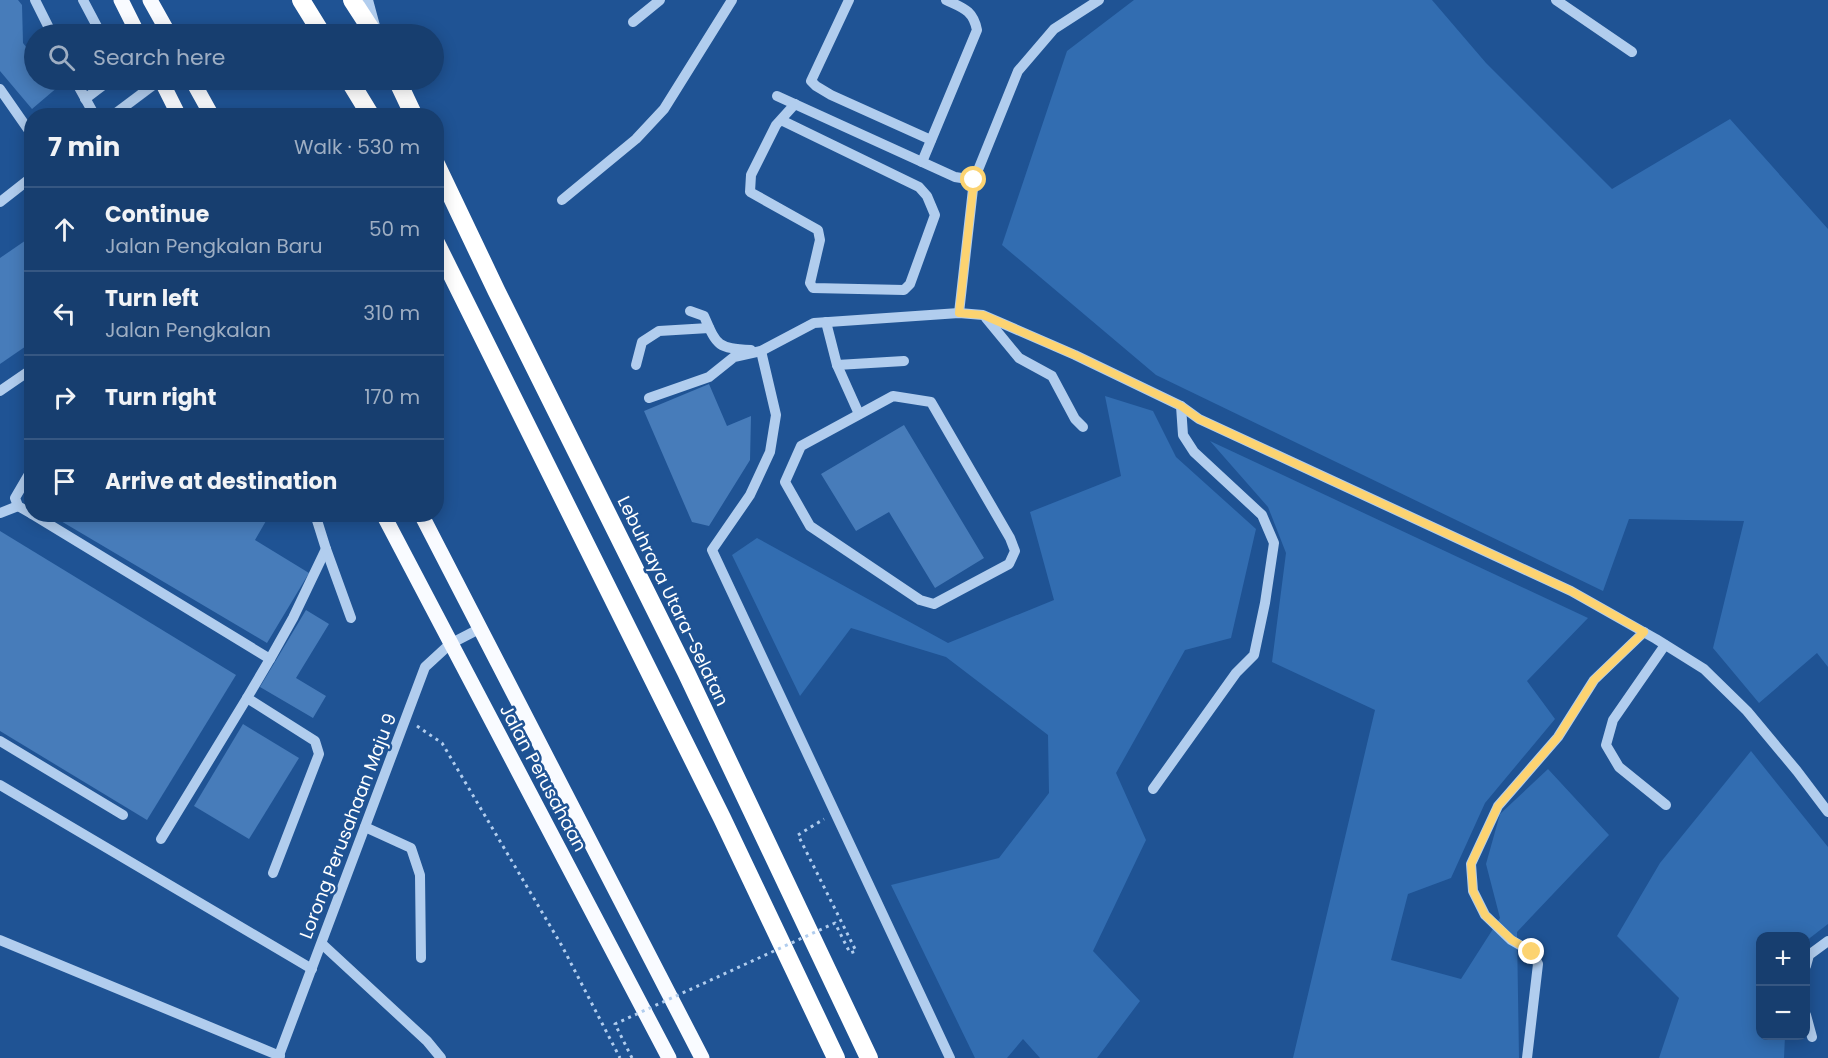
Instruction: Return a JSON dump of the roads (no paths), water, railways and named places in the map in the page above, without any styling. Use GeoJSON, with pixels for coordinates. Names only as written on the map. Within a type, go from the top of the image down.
{"type":"FeatureCollection","features":[{"type":"Feature","properties":{"kind":"highway"},"geometry":{"type":"LineString","coordinates":[[301,0],[316,24]]}},
{"type":"Feature","properties":{"kind":"highway"},"geometry":{"type":"LineString","coordinates":[[352,0],[368,24]]}},
{"type":"Feature","properties":{"kind":"highway"},"geometry":{"type":"LineString","coordinates":[[355,90],[366,108]]}},
{"type":"Feature","properties":{"kind":"highway"},"geometry":{"type":"LineString","coordinates":[[402,90],[410,108]]}},
{"type":"Feature","properties":{"kind":"highway","name":"Lebuhraya Utara–Selatan"},"geometry":{"type":"LineString","coordinates":[[444,181],[686,672],[869,1058]]}},
{"type":"Feature","properties":{"kind":"highway"},"geometry":{"type":"LineString","coordinates":[[444,259],[722,818],[836,1058]]}},
{"type":"Feature","properties":{"kind":"main road"},"geometry":{"type":"LineString","coordinates":[[121,0],[133,24]]}},
{"type":"Feature","properties":{"kind":"main road"},"geometry":{"type":"LineString","coordinates":[[150,0],[163,24]]}},
{"type":"Feature","properties":{"kind":"main road"},"geometry":{"type":"LineString","coordinates":[[166,90],[176,108]]}},
{"type":"Feature","properties":{"kind":"main road"},"geometry":{"type":"LineString","coordinates":[[198,90],[208,108]]}},
{"type":"Feature","properties":{"kind":"main road","name":"Jalan Perusahaan"},"geometry":{"type":"LineString","coordinates":[[387,522],[669,1058]]}},
{"type":"Feature","properties":{"kind":"main road","name":"Jalan Perusahaan"},"geometry":{"type":"LineString","coordinates":[[425,522],[702,1058]]}},
{"type":"Feature","properties":{"kind":"street"},"geometry":{"type":"LineString","coordinates":[[35,0],[47,24]]}},
{"type":"Feature","properties":{"kind":"street"},"geometry":{"type":"LineString","coordinates":[[83,0],[95,24]]}},
{"type":"Feature","properties":{"kind":"street"},"geometry":{"type":"LineString","coordinates":[[368,0],[373,24]]}},
{"type":"Feature","properties":{"kind":"street"},"geometry":{"type":"LineString","coordinates":[[633,22],[660,0]]}},
{"type":"Feature","properties":{"kind":"street"},"geometry":{"type":"LineString","coordinates":[[562,200],[636,139],[664,109],[732,0]]}},
{"type":"Feature","properties":{"kind":"street"},"geometry":{"type":"LineString","coordinates":[[849,0],[811,81],[831,95],[931,140]]}},
{"type":"Feature","properties":{"kind":"street"},"geometry":{"type":"LineString","coordinates":[[922,162],[977,30],[975,20],[969,11],[946,0]]}},
{"type":"Feature","properties":{"kind":"street"},"geometry":{"type":"LineString","coordinates":[[959,313],[974,180],[1018,71],[1054,29],[1099,0]]}},
{"type":"Feature","properties":{"kind":"street"},"geometry":{"type":"LineString","coordinates":[[1556,0],[1632,52]]}},
{"type":"Feature","properties":{"kind":"street"},"geometry":{"type":"LineString","coordinates":[[0,88],[24,123]]}},
{"type":"Feature","properties":{"kind":"street"},"geometry":{"type":"LineString","coordinates":[[80,90],[90,108]]}},
{"type":"Feature","properties":{"kind":"street"},"geometry":{"type":"LineString","coordinates":[[85,99],[97,90]]}},
{"type":"Feature","properties":{"kind":"street"},"geometry":{"type":"LineString","coordinates":[[123,108],[147,90]]}},
{"type":"Feature","properties":{"kind":"street"},"geometry":{"type":"LineString","coordinates":[[777,96],[955,177],[974,180]]}},
{"type":"Feature","properties":{"kind":"street"},"geometry":{"type":"LineString","coordinates":[[781,120],[918,187],[927,196],[935,215],[910,284],[904,290],[813,288],[810,283],[820,240],[818,230],[750,192],[751,175],[781,120],[795,104]]}},
{"type":"Feature","properties":{"kind":"street"},"geometry":{"type":"LineString","coordinates":[[0,201],[24,183]]}},
{"type":"Feature","properties":{"kind":"street"},"geometry":{"type":"LineString","coordinates":[[690,311],[704,316],[718,344],[734,349],[761,351]]}},
{"type":"Feature","properties":{"kind":"street"},"geometry":{"type":"LineString","coordinates":[[649,398],[709,377],[734,357],[761,351],[814,323],[959,313],[983,315],[1075,355],[1181,406],[1199,419],[1571,591],[1644,632],[1704,669],[1747,711],[1828,812]]}},
{"type":"Feature","properties":{"kind":"street"},"geometry":{"type":"LineString","coordinates":[[983,315],[1019,358],[1053,376],[1075,419],[1083,427]]}},
{"type":"Feature","properties":{"kind":"street"},"geometry":{"type":"LineString","coordinates":[[826,322],[837,365],[858,414]]}},
{"type":"Feature","properties":{"kind":"street"},"geometry":{"type":"LineString","coordinates":[[636,365],[642,342],[659,331],[709,328]]}},
{"type":"Feature","properties":{"kind":"street"},"geometry":{"type":"LineString","coordinates":[[761,351],[776,415],[770,452],[750,495],[712,550],[950,1058]]}},
{"type":"Feature","properties":{"kind":"street"},"geometry":{"type":"LineString","coordinates":[[837,365],[904,361]]}},
{"type":"Feature","properties":{"kind":"street"},"geometry":{"type":"LineString","coordinates":[[0,391],[24,374]]}},
{"type":"Feature","properties":{"kind":"street"},"geometry":{"type":"LineString","coordinates":[[893,396],[931,402],[1010,538],[1015,551],[1009,564],[934,604],[920,600],[810,526],[785,483],[801,446],[858,414],[893,396]]}},
{"type":"Feature","properties":{"kind":"street"},"geometry":{"type":"LineString","coordinates":[[1153,789],[1236,673],[1254,655],[1274,543],[1262,515],[1194,452],[1184,435],[1181,406]]}},
{"type":"Feature","properties":{"kind":"street"},"geometry":{"type":"LineString","coordinates":[[24,483],[15,498],[18,506],[24,509]]}},
{"type":"Feature","properties":{"kind":"street"},"geometry":{"type":"LineString","coordinates":[[0,513],[18,506]]}},
{"type":"Feature","properties":{"kind":"street"},"geometry":{"type":"LineString","coordinates":[[45,522],[270,658]]}},
{"type":"Feature","properties":{"kind":"street"},"geometry":{"type":"LineString","coordinates":[[318,522],[351,618]]}},
{"type":"Feature","properties":{"kind":"street"},"geometry":{"type":"LineString","coordinates":[[160,839],[270,658],[326,549]]}},
{"type":"Feature","properties":{"kind":"street","name":"Lorong Perusahaan Maju 9"},"geometry":{"type":"LineString","coordinates":[[279,1057],[426,667],[450,644],[479,629]]}},
{"type":"Feature","properties":{"kind":"street"},"geometry":{"type":"LineString","coordinates":[[1527,1058],[1538,964],[1532,952],[1512,940],[1485,915],[1473,891],[1471,864],[1498,806],[1558,737],[1594,680],[1644,632]]}},
{"type":"Feature","properties":{"kind":"street"},"geometry":{"type":"LineString","coordinates":[[1665,645],[1613,720],[1606,745],[1619,767],[1665,805]]}},
{"type":"Feature","properties":{"kind":"street"},"geometry":{"type":"LineString","coordinates":[[247,698],[315,741],[319,754],[273,873]]}},
{"type":"Feature","properties":{"kind":"street"},"geometry":{"type":"LineString","coordinates":[[0,741],[123,815]]}},
{"type":"Feature","properties":{"kind":"street"},"geometry":{"type":"LineString","coordinates":[[0,785],[312,969]]}},
{"type":"Feature","properties":{"kind":"street"},"geometry":{"type":"LineString","coordinates":[[365,827],[411,848],[420,875],[421,958]]}},
{"type":"Feature","properties":{"kind":"street"},"geometry":{"type":"LineString","coordinates":[[0,940],[279,1057]]}},
{"type":"Feature","properties":{"kind":"street"},"geometry":{"type":"LineString","coordinates":[[1810,954],[1828,941]]}},
{"type":"Feature","properties":{"kind":"street"},"geometry":{"type":"LineString","coordinates":[[322,944],[427,1041],[441,1058]]}},
{"type":"Feature","properties":{"kind":"street"},"geometry":{"type":"LineString","coordinates":[[1810,1030],[1812,1037]]}}]}
